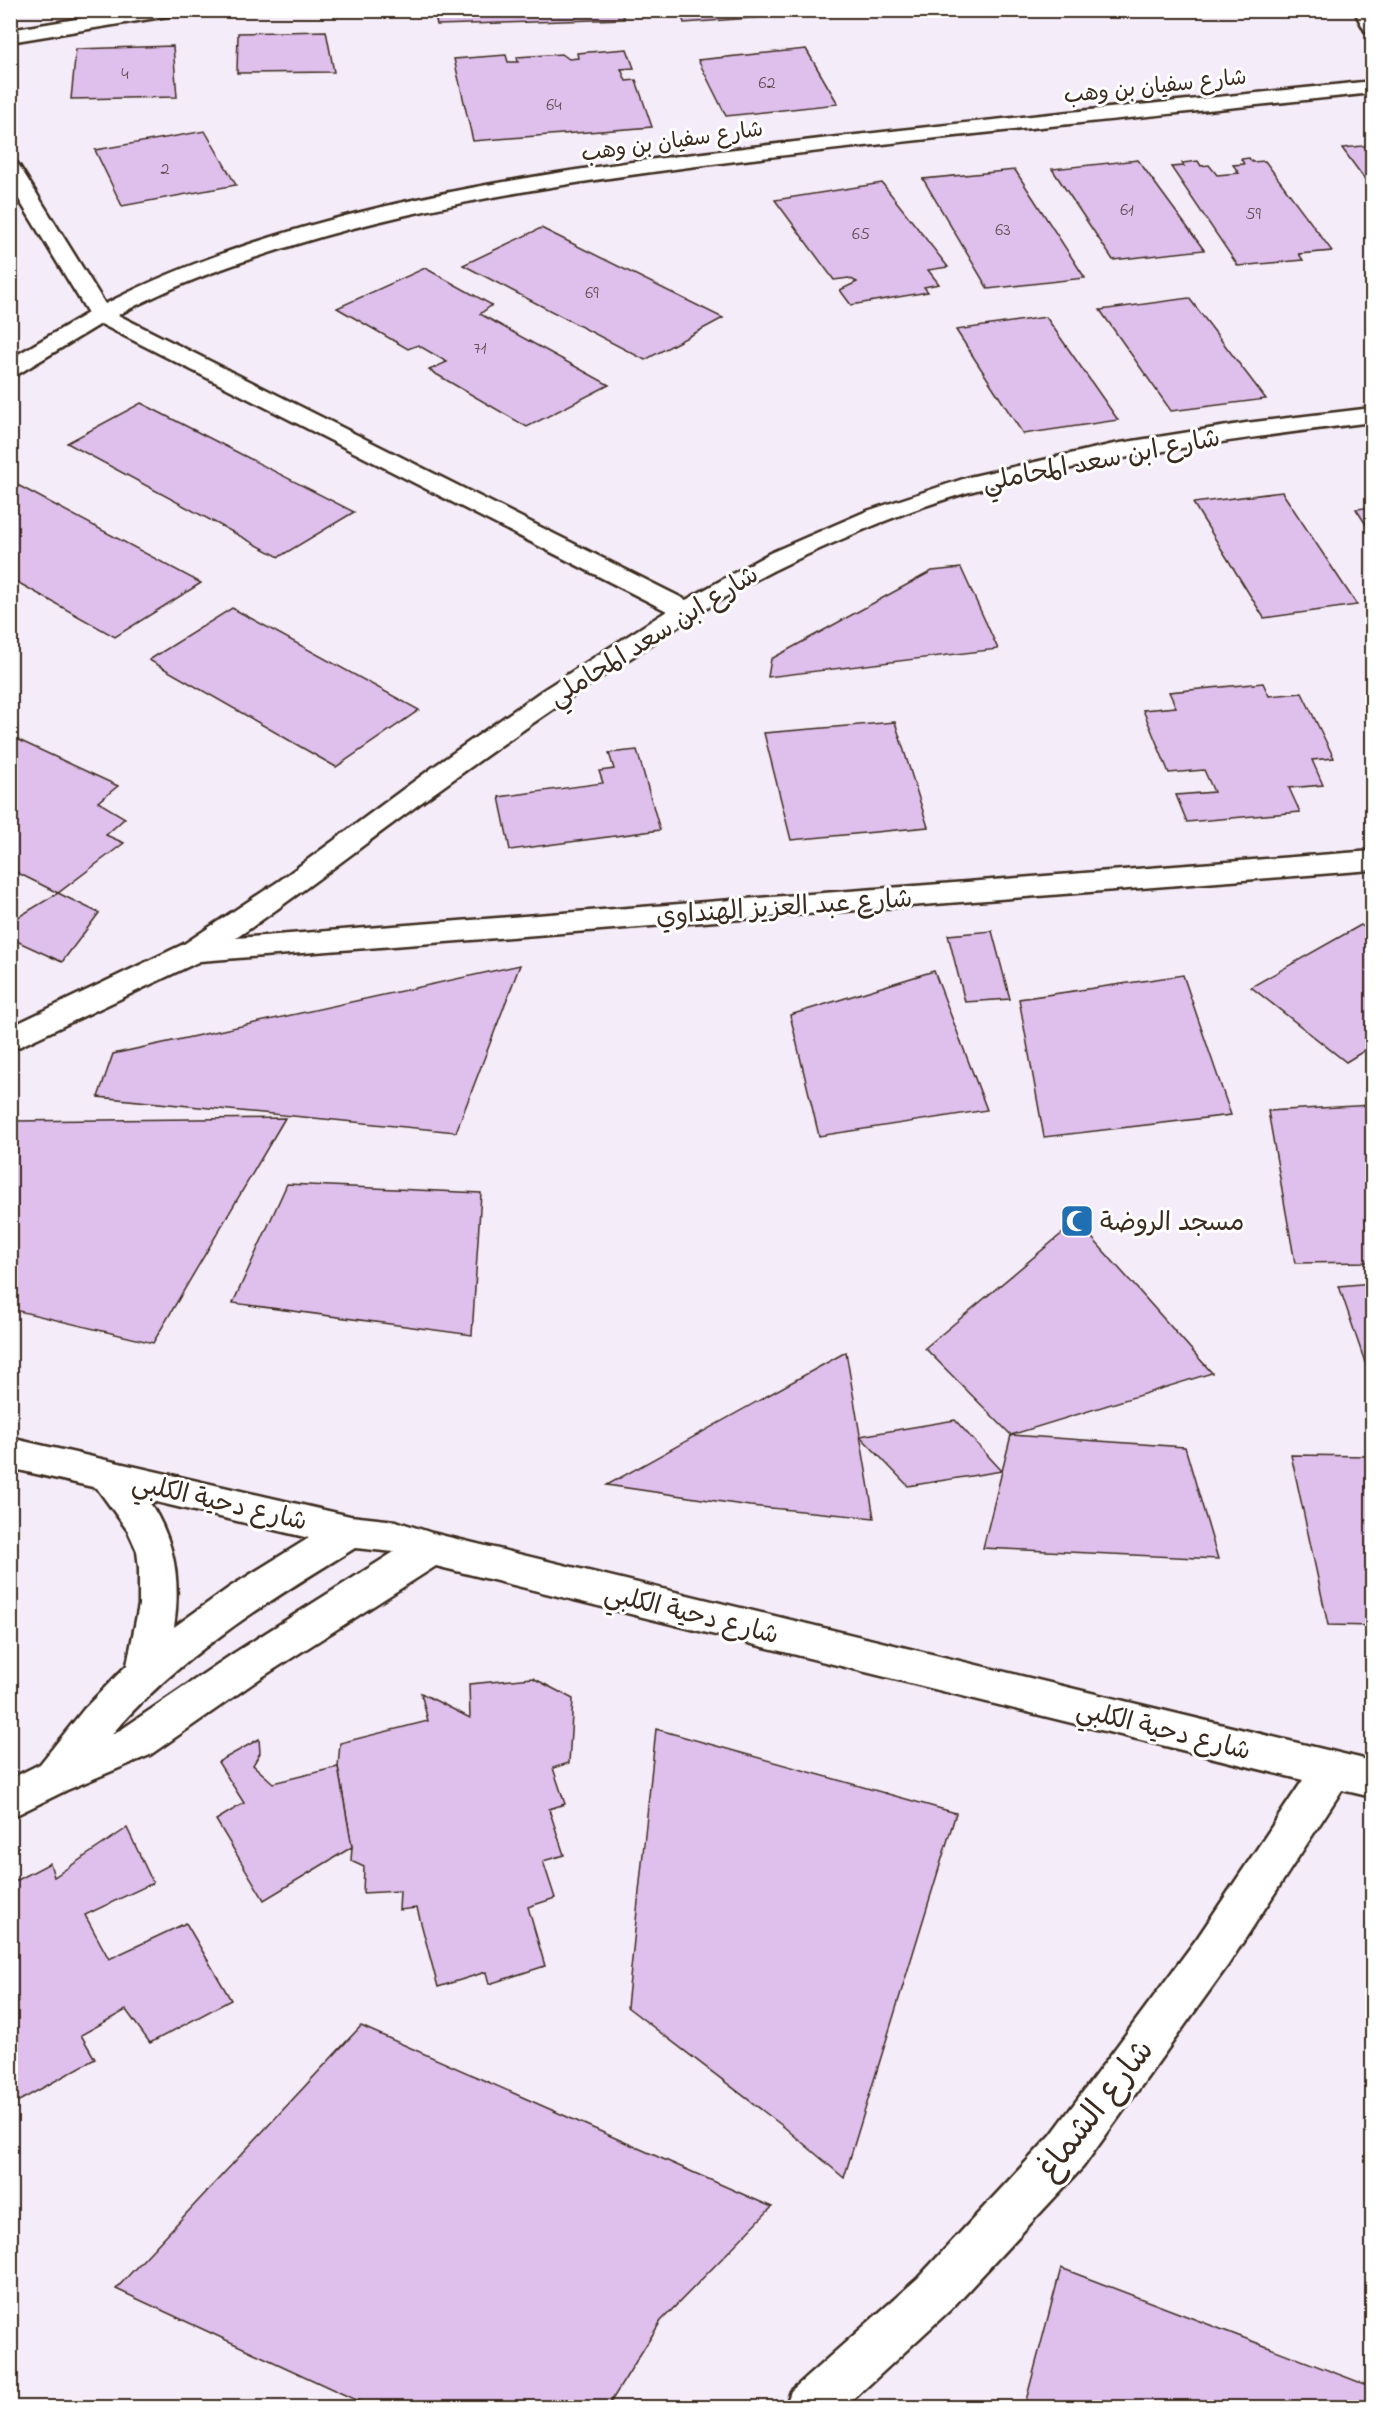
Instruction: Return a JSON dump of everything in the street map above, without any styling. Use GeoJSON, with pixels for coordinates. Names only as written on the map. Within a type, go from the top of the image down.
{"type":"FeatureCollection","features":[{"type":"Feature","properties":{"kind":"street"},"geometry":{"type":"LineString","coordinates":[[10,36],[168,10]]}},
{"type":"Feature","properties":{"kind":"street"},"geometry":{"type":"LineString","coordinates":[[1363,10],[1372,27]]}},
{"type":"Feature","properties":{"kind":"street","name":"شارع سفيان بن وهب"},"geometry":{"type":"LineString","coordinates":[[10,369],[101,315],[174,279],[270,246],[333,228],[486,193],[704,158],[930,132],[1372,87]]}},
{"type":"Feature","properties":{"kind":"street"},"geometry":{"type":"LineString","coordinates":[[10,167],[101,315],[686,610]]}},
{"type":"Feature","properties":{"kind":"street","name":"شارع ابن سعد المحاملي"},"geometry":{"type":"LineString","coordinates":[[10,1040],[195,951],[289,888],[446,771],[553,696],[686,610],[779,558],[876,516],[978,482],[1114,451],[1246,430],[1372,415]]}},
{"type":"Feature","properties":{"kind":"street","name":"شارع عبد العزيز الهنداوي"},"geometry":{"type":"LineString","coordinates":[[195,951],[1372,861]]}},
{"type":"Feature","properties":{"kind":"street","name":"شارع دحية الكلبي"},"geometry":{"type":"LineString","coordinates":[[10,1453],[350,1532],[396,1537],[432,1550],[1372,1779]]}},
{"type":"Feature","properties":{"kind":"street"},"geometry":{"type":"LineString","coordinates":[[108,1475],[138,1515],[151,1539],[158,1595],[155,1637],[144,1673]]}},
{"type":"Feature","properties":{"kind":"street"},"geometry":{"type":"LineString","coordinates":[[53,1777],[114,1703],[144,1673],[260,1587],[350,1532]]}},
{"type":"Feature","properties":{"kind":"street"},"geometry":{"type":"LineString","coordinates":[[10,1800],[53,1777],[136,1742],[248,1665],[379,1580],[432,1550]]}},
{"type":"Feature","properties":{"kind":"street","name":"شارع الشماغ"},"geometry":{"type":"LineString","coordinates":[[808,2408],[934,2294],[1067,2151],[1213,1951],[1332,1770]]}},
{"type":"Feature","properties":{"kind":"building"},"geometry":{"type":"Polygon","coordinates":[[[434,10],[621,10],[624,19],[437,25],[434,10]]]}},
{"type":"Feature","properties":{"kind":"building"},"geometry":{"type":"Polygon","coordinates":[[[680,10],[804,10],[806,14],[684,23],[680,10]]]}},
{"type":"Feature","properties":{"kind":"building"},"geometry":{"type":"Polygon","coordinates":[[[326,31],[334,72],[237,73],[238,33],[326,31]]]}},
{"type":"Feature","properties":{"kind":"building"},"geometry":{"type":"Polygon","coordinates":[[[173,46],[177,97],[71,99],[76,49],[173,46]]]}},
{"type":"Feature","properties":{"kind":"building"},"geometry":{"type":"Polygon","coordinates":[[[627,49],[634,68],[621,69],[626,81],[636,80],[652,127],[473,141],[454,59],[506,55],[508,62],[518,62],[517,57],[562,54],[569,59],[578,58],[577,53],[627,49]]]}},
{"type":"Feature","properties":{"kind":"building"},"geometry":{"type":"Polygon","coordinates":[[[806,49],[838,104],[726,116],[698,60],[806,49]]]}},
{"type":"Feature","properties":{"kind":"building"},"geometry":{"type":"Polygon","coordinates":[[[205,131],[236,185],[122,206],[95,150],[205,131]]]}},
{"type":"Feature","properties":{"kind":"building"},"geometry":{"type":"Polygon","coordinates":[[[1372,145],[1372,189],[1342,148],[1372,145]]]}},
{"type":"Feature","properties":{"kind":"building"},"geometry":{"type":"Polygon","coordinates":[[[1249,158],[1252,162],[1265,161],[1332,251],[1299,254],[1303,260],[1238,266],[1171,167],[1184,166],[1182,163],[1198,161],[1201,166],[1209,165],[1217,175],[1239,173],[1233,165],[1244,164],[1241,159],[1249,158]]]}},
{"type":"Feature","properties":{"kind":"building"},"geometry":{"type":"Polygon","coordinates":[[[1138,160],[1204,250],[1113,260],[1052,169],[1138,160]]]}},
{"type":"Feature","properties":{"kind":"building"},"geometry":{"type":"Polygon","coordinates":[[[1015,170],[1085,278],[988,289],[923,179],[1015,170]]]}},
{"type":"Feature","properties":{"kind":"building"},"geometry":{"type":"Polygon","coordinates":[[[882,183],[948,267],[928,270],[939,284],[924,287],[928,292],[851,305],[840,290],[857,282],[849,278],[834,280],[775,200],[882,183]]]}},
{"type":"Feature","properties":{"kind":"building"},"geometry":{"type":"Polygon","coordinates":[[[541,228],[723,318],[645,360],[463,265],[541,228]]]}},
{"type":"Feature","properties":{"kind":"building"},"geometry":{"type":"Polygon","coordinates":[[[425,268],[492,305],[480,314],[609,385],[527,427],[429,370],[447,362],[418,345],[408,349],[337,308],[425,268]]]}},
{"type":"Feature","properties":{"kind":"building"},"geometry":{"type":"Polygon","coordinates":[[[1189,298],[1266,399],[1171,411],[1100,310],[1189,298]]]}},
{"type":"Feature","properties":{"kind":"building"},"geometry":{"type":"Polygon","coordinates":[[[1046,317],[1118,420],[1023,434],[956,330],[1046,317]]]}},
{"type":"Feature","properties":{"kind":"building"},"geometry":{"type":"Polygon","coordinates":[[[141,403],[354,512],[279,557],[67,443],[141,403]]]}},
{"type":"Feature","properties":{"kind":"building"},"geometry":{"type":"Polygon","coordinates":[[[10,481],[201,583],[115,637],[10,578],[10,481]]]}},
{"type":"Feature","properties":{"kind":"building"},"geometry":{"type":"Polygon","coordinates":[[[1282,492],[1357,605],[1264,618],[1193,503],[1282,492]]]}},
{"type":"Feature","properties":{"kind":"building"},"geometry":{"type":"Polygon","coordinates":[[[1372,507],[1372,534],[1356,509],[1372,507]]]}},
{"type":"Feature","properties":{"kind":"building"},"geometry":{"type":"Polygon","coordinates":[[[961,568],[998,649],[768,677],[771,659],[932,571],[961,568]]]}},
{"type":"Feature","properties":{"kind":"building"},"geometry":{"type":"Polygon","coordinates":[[[232,608],[419,710],[336,767],[149,660],[232,608]]]}},
{"type":"Feature","properties":{"kind":"building"},"geometry":{"type":"Polygon","coordinates":[[[1263,683],[1269,696],[1302,693],[1334,758],[1312,760],[1323,785],[1289,788],[1300,812],[1187,822],[1176,795],[1214,792],[1204,770],[1169,773],[1143,710],[1176,707],[1169,692],[1263,683]]]}},
{"type":"Feature","properties":{"kind":"building"},"geometry":{"type":"Polygon","coordinates":[[[895,722],[928,827],[791,840],[764,733],[895,722]]]}},
{"type":"Feature","properties":{"kind":"building"},"geometry":{"type":"Polygon","coordinates":[[[10,736],[118,786],[98,802],[125,818],[106,835],[124,843],[58,893],[10,869],[10,736]]]}},
{"type":"Feature","properties":{"kind":"building"},"geometry":{"type":"Polygon","coordinates":[[[637,750],[660,830],[510,850],[499,797],[603,783],[599,771],[614,769],[609,753],[637,750]]]}},
{"type":"Feature","properties":{"kind":"building"},"geometry":{"type":"Polygon","coordinates":[[[58,893],[99,913],[62,962],[10,938],[10,922],[58,893]]]}},
{"type":"Feature","properties":{"kind":"building"},"geometry":{"type":"Polygon","coordinates":[[[1361,925],[1372,933],[1372,1046],[1346,1062],[1251,987],[1361,925]]]}},
{"type":"Feature","properties":{"kind":"building"},"geometry":{"type":"Polygon","coordinates":[[[992,931],[1010,999],[965,1002],[948,935],[992,931]]]}},
{"type":"Feature","properties":{"kind":"building"},"geometry":{"type":"Polygon","coordinates":[[[520,965],[456,1132],[98,1097],[113,1054],[520,965]]]}},
{"type":"Feature","properties":{"kind":"building"},"geometry":{"type":"Polygon","coordinates":[[[934,971],[987,1110],[819,1136],[790,1015],[934,971]]]}},
{"type":"Feature","properties":{"kind":"building"},"geometry":{"type":"Polygon","coordinates":[[[1183,975],[1231,1115],[1044,1137],[1019,999],[1183,975]]]}},
{"type":"Feature","properties":{"kind":"building"},"geometry":{"type":"Polygon","coordinates":[[[1372,1105],[1372,1262],[1295,1263],[1268,1111],[1372,1105]]]}},
{"type":"Feature","properties":{"kind":"building"},"geometry":{"type":"Polygon","coordinates":[[[285,1118],[153,1343],[10,1309],[10,1121],[285,1118]]]}},
{"type":"Feature","properties":{"kind":"building"},"geometry":{"type":"Polygon","coordinates":[[[287,1184],[481,1193],[472,1335],[233,1303],[287,1184]]]}},
{"type":"Feature","properties":{"kind":"building"},"geometry":{"type":"Polygon","coordinates":[[[1077,1221],[1212,1373],[1011,1435],[925,1348],[1077,1221]]]}},
{"type":"Feature","properties":{"kind":"building"},"geometry":{"type":"Polygon","coordinates":[[[1372,1283],[1372,1383],[1339,1286],[1372,1283]]]}},
{"type":"Feature","properties":{"kind":"building"},"geometry":{"type":"Polygon","coordinates":[[[846,1352],[874,1518],[750,1506],[607,1485],[846,1352]]]}},
{"type":"Feature","properties":{"kind":"building"},"geometry":{"type":"Polygon","coordinates":[[[955,1420],[1002,1471],[908,1486],[860,1436],[955,1420]]]}},
{"type":"Feature","properties":{"kind":"building"},"geometry":{"type":"Polygon","coordinates":[[[1011,1435],[1185,1447],[1218,1559],[983,1548],[1011,1435]]]}},
{"type":"Feature","properties":{"kind":"building"},"geometry":{"type":"Polygon","coordinates":[[[1291,1455],[1372,1456],[1372,1626],[1328,1625],[1291,1455]]]}},
{"type":"Feature","properties":{"kind":"building"},"geometry":{"type":"Polygon","coordinates":[[[533,1678],[573,1699],[569,1763],[553,1768],[565,1804],[549,1809],[564,1855],[543,1861],[555,1898],[528,1907],[545,1966],[489,1984],[486,1972],[438,1987],[417,1908],[399,1910],[400,1891],[363,1893],[364,1867],[351,1861],[352,1847],[338,1767],[340,1743],[428,1721],[421,1693],[470,1718],[469,1684],[533,1678]]]}},
{"type":"Feature","properties":{"kind":"building"},"geometry":{"type":"Polygon","coordinates":[[[656,1729],[956,1813],[844,2178],[784,2127],[627,2007],[656,1729]]]}},
{"type":"Feature","properties":{"kind":"building"},"geometry":{"type":"Polygon","coordinates":[[[259,1739],[260,1753],[253,1765],[273,1783],[338,1767],[352,1847],[264,1900],[216,1820],[244,1803],[218,1762],[259,1739]]]}},
{"type":"Feature","properties":{"kind":"building"},"geometry":{"type":"Polygon","coordinates":[[[127,1828],[153,1883],[85,1915],[109,1959],[186,1923],[231,2000],[150,2043],[126,2010],[81,2035],[95,2059],[10,2106],[10,1884],[50,1863],[54,1877],[127,1828]]]}},
{"type":"Feature","properties":{"kind":"building"},"geometry":{"type":"Polygon","coordinates":[[[361,2026],[772,2207],[661,2321],[607,2408],[373,2408],[116,2289],[361,2026]]]}},
{"type":"Feature","properties":{"kind":"building"},"geometry":{"type":"Polygon","coordinates":[[[1061,2268],[1372,2387],[1372,2408],[1024,2408],[1061,2268]]]}},
{"type":"Feature","properties":{"kind":"place","name":"مسجد الروضة"},"geometry":{"type":"Point","coordinates":[1077,1221]}}]}
